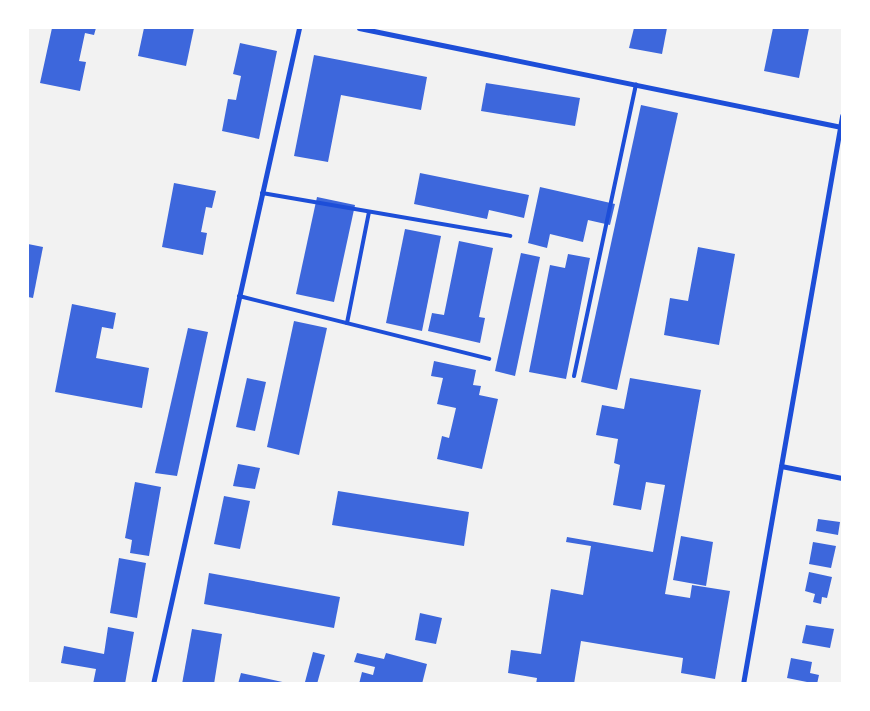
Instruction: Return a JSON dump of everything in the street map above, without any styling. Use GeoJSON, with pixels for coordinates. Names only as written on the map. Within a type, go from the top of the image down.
{"type":"FeatureCollection","features":[{"type":"Feature","properties":{"kind":"street"},"geometry":{"type":"LineString","coordinates":[[153,684],[299,28]]}},
{"type":"Feature","properties":{"kind":"street"},"geometry":{"type":"LineString","coordinates":[[360,28],[840,127]]}},
{"type":"Feature","properties":{"kind":"street"},"geometry":{"type":"LineString","coordinates":[[743,684],[842,116]]}},
{"type":"Feature","properties":{"kind":"street"},"geometry":{"type":"LineString","coordinates":[[781,466],[842,478]]}},
{"type":"Feature","properties":{"kind":"lane"},"geometry":{"type":"LineString","coordinates":[[574,376],[636,85]]}},
{"type":"Feature","properties":{"kind":"lane"},"geometry":{"type":"LineString","coordinates":[[262,193],[510,236]]}},
{"type":"Feature","properties":{"kind":"lane"},"geometry":{"type":"LineString","coordinates":[[347,323],[369,212]]}},
{"type":"Feature","properties":{"kind":"lane"},"geometry":{"type":"LineString","coordinates":[[239,296],[488,359]]}},
{"type":"Feature","properties":{"kind":"building"},"geometry":{"type":"Polygon","coordinates":[[[52,28],[96,28],[94,35],[85,33],[79,61],[86,62],[80,91],[40,83],[52,28]]]}},
{"type":"Feature","properties":{"kind":"building"},"geometry":{"type":"Polygon","coordinates":[[[144,28],[194,28],[186,66],[138,56],[144,28]]]}},
{"type":"Feature","properties":{"kind":"building"},"geometry":{"type":"Polygon","coordinates":[[[634,28],[667,28],[662,54],[629,48],[634,28]]]}},
{"type":"Feature","properties":{"kind":"building"},"geometry":{"type":"Polygon","coordinates":[[[773,28],[809,28],[799,78],[764,71],[773,28]]]}},
{"type":"Feature","properties":{"kind":"building"},"geometry":{"type":"Polygon","coordinates":[[[240,43],[277,51],[259,139],[222,131],[228,99],[236,100],[241,76],[233,74],[240,43]]]}},
{"type":"Feature","properties":{"kind":"building"},"geometry":{"type":"Polygon","coordinates":[[[314,55],[427,77],[421,110],[341,95],[328,162],[294,156],[314,55]]]}},
{"type":"Feature","properties":{"kind":"building"},"geometry":{"type":"Polygon","coordinates":[[[486,83],[580,98],[575,126],[481,111],[486,83]]]}},
{"type":"Feature","properties":{"kind":"building"},"geometry":{"type":"Polygon","coordinates":[[[641,105],[678,113],[617,390],[581,382],[641,105]]]}},
{"type":"Feature","properties":{"kind":"building"},"geometry":{"type":"Polygon","coordinates":[[[420,173],[529,195],[524,218],[489,210],[487,219],[414,204],[420,173]]]}},
{"type":"Feature","properties":{"kind":"building"},"geometry":{"type":"Polygon","coordinates":[[[174,183],[216,191],[212,208],[206,207],[201,232],[207,233],[203,255],[162,247],[174,183]]]}},
{"type":"Feature","properties":{"kind":"building"},"geometry":{"type":"Polygon","coordinates":[[[540,187],[615,204],[610,225],[588,220],[583,242],[550,234],[547,248],[528,243],[540,187]]]}},
{"type":"Feature","properties":{"kind":"building"},"geometry":{"type":"Polygon","coordinates":[[[317,197],[355,205],[334,302],[296,294],[317,197]]]}},
{"type":"Feature","properties":{"kind":"building"},"geometry":{"type":"Polygon","coordinates":[[[405,229],[441,236],[422,331],[386,323],[405,229]]]}},
{"type":"Feature","properties":{"kind":"building"},"geometry":{"type":"Polygon","coordinates":[[[459,241],[493,248],[479,317],[485,318],[480,343],[428,331],[432,313],[444,315],[459,241]]]}},
{"type":"Feature","properties":{"kind":"building"},"geometry":{"type":"Polygon","coordinates":[[[28,244],[43,247],[33,298],[28,297],[28,244]]]}},
{"type":"Feature","properties":{"kind":"building"},"geometry":{"type":"Polygon","coordinates":[[[698,247],[735,254],[719,345],[664,335],[670,298],[688,301],[698,247]]]}},
{"type":"Feature","properties":{"kind":"building"},"geometry":{"type":"Polygon","coordinates":[[[521,253],[540,257],[515,376],[495,371],[521,253]]]}},
{"type":"Feature","properties":{"kind":"building"},"geometry":{"type":"Polygon","coordinates":[[[568,254],[590,258],[566,379],[529,372],[550,265],[565,268],[568,254]]]}},
{"type":"Feature","properties":{"kind":"building"},"geometry":{"type":"Polygon","coordinates":[[[72,304],[116,313],[113,329],[102,327],[96,358],[149,368],[142,408],[55,392],[72,304]]]}},
{"type":"Feature","properties":{"kind":"building"},"geometry":{"type":"Polygon","coordinates":[[[294,321],[327,328],[299,455],[267,447],[294,321]]]}},
{"type":"Feature","properties":{"kind":"building"},"geometry":{"type":"Polygon","coordinates":[[[188,328],[208,332],[177,476],[155,473],[188,328]]]}},
{"type":"Feature","properties":{"kind":"building"},"geometry":{"type":"Polygon","coordinates":[[[434,361],[476,370],[473,385],[481,386],[479,395],[498,399],[482,469],[437,459],[442,436],[449,438],[456,408],[437,404],[443,378],[431,376],[434,361]]]}},
{"type":"Feature","properties":{"kind":"building"},"geometry":{"type":"Polygon","coordinates":[[[247,378],[266,382],[255,431],[236,427],[247,378]]]}},
{"type":"Feature","properties":{"kind":"building"},"geometry":{"type":"Polygon","coordinates":[[[630,378],[701,390],[665,594],[690,598],[692,585],[730,591],[715,679],[681,673],[683,658],[581,641],[574,684],[536,684],[537,678],[508,673],[511,650],[541,654],[551,589],[583,595],[591,546],[566,542],[567,537],[653,552],[665,485],[646,482],[641,510],[613,505],[620,465],[614,463],[618,439],[596,435],[602,405],[624,409],[630,378]]]}},
{"type":"Feature","properties":{"kind":"building"},"geometry":{"type":"Polygon","coordinates":[[[238,464],[260,468],[255,489],[233,486],[238,464]]]}},
{"type":"Feature","properties":{"kind":"building"},"geometry":{"type":"Polygon","coordinates":[[[135,482],[161,487],[149,556],[130,553],[132,540],[125,538],[135,482]]]}},
{"type":"Feature","properties":{"kind":"building"},"geometry":{"type":"Polygon","coordinates":[[[338,491],[469,512],[464,546],[332,525],[338,491]]]}},
{"type":"Feature","properties":{"kind":"building"},"geometry":{"type":"Polygon","coordinates":[[[224,496],[250,501],[240,549],[214,544],[224,496]]]}},
{"type":"Feature","properties":{"kind":"building"},"geometry":{"type":"Polygon","coordinates":[[[818,519],[840,522],[838,535],[816,531],[818,519]]]}},
{"type":"Feature","properties":{"kind":"building"},"geometry":{"type":"Polygon","coordinates":[[[681,536],[713,542],[706,586],[673,580],[681,536]]]}},
{"type":"Feature","properties":{"kind":"building"},"geometry":{"type":"Polygon","coordinates":[[[813,542],[836,546],[831,568],[809,564],[813,542]]]}},
{"type":"Feature","properties":{"kind":"building"},"geometry":{"type":"Polygon","coordinates":[[[119,558],[146,563],[137,618],[110,613],[119,558]]]}},
{"type":"Feature","properties":{"kind":"building"},"geometry":{"type":"Polygon","coordinates":[[[809,572],[832,577],[827,598],[822,597],[821,604],[813,602],[815,594],[805,591],[809,572]]]}},
{"type":"Feature","properties":{"kind":"building"},"geometry":{"type":"Polygon","coordinates":[[[209,573],[340,597],[334,628],[204,604],[209,573]]]}},
{"type":"Feature","properties":{"kind":"building"},"geometry":{"type":"Polygon","coordinates":[[[420,613],[442,618],[436,644],[415,640],[420,613]]]}},
{"type":"Feature","properties":{"kind":"building"},"geometry":{"type":"Polygon","coordinates":[[[806,625],[834,629],[830,648],[802,643],[806,625]]]}},
{"type":"Feature","properties":{"kind":"building"},"geometry":{"type":"Polygon","coordinates":[[[108,627],[134,632],[125,684],[93,684],[96,669],[61,663],[64,646],[104,654],[108,627]]]}},
{"type":"Feature","properties":{"kind":"building"},"geometry":{"type":"Polygon","coordinates":[[[192,629],[222,634],[214,684],[182,684],[192,629]]]}},
{"type":"Feature","properties":{"kind":"building"},"geometry":{"type":"Polygon","coordinates":[[[313,652],[325,655],[317,684],[305,682],[313,652]]]}},
{"type":"Feature","properties":{"kind":"building"},"geometry":{"type":"Polygon","coordinates":[[[357,653],[384,659],[386,653],[427,664],[422,684],[359,684],[362,672],[373,675],[375,667],[354,662],[357,653]]]}},
{"type":"Feature","properties":{"kind":"building"},"geometry":{"type":"Polygon","coordinates":[[[791,658],[812,662],[810,673],[819,675],[817,684],[787,678],[791,658]]]}},
{"type":"Feature","properties":{"kind":"building"},"geometry":{"type":"Polygon","coordinates":[[[241,673],[287,683],[287,684],[238,684],[241,673]]]}}]}
